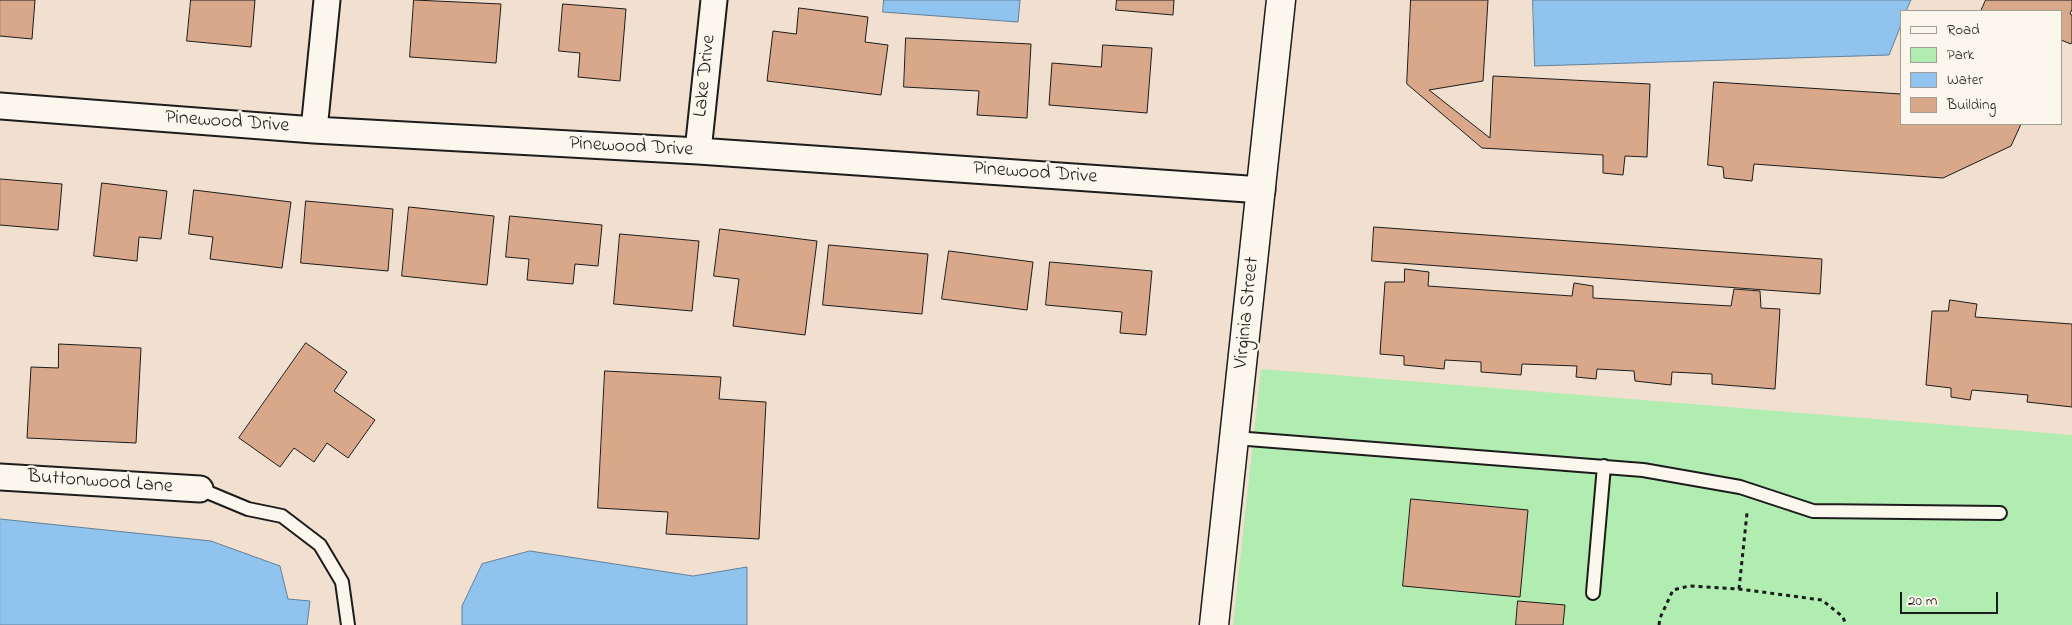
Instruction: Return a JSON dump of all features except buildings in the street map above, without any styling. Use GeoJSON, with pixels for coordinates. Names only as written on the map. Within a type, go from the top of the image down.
{"type":"FeatureCollection","features":[{"type":"Feature","properties":{"kind":"street"},"geometry":{"type":"LineString","coordinates":[[314,130],[327,0]]}},
{"type":"Feature","properties":{"kind":"street","name":"Lake Drive"},"geometry":{"type":"LineString","coordinates":[[698,151],[714,0]]}},
{"type":"Feature","properties":{"kind":"street","name":"Virginia Street"},"geometry":{"type":"LineString","coordinates":[[1214,625],[1281,0]]}},
{"type":"Feature","properties":{"kind":"street","name":"Pinewood Drive"},"geometry":{"type":"LineString","coordinates":[[0,106],[314,130],[698,151],[1262,190]]}},
{"type":"Feature","properties":{"kind":"street","name":"Buttonwood Lane"},"geometry":{"type":"LineString","coordinates":[[0,477],[200,489]]}},
{"type":"Feature","properties":{"kind":"lane"},"geometry":{"type":"LineString","coordinates":[[1234,438],[1643,470],[1750,490],[1813,511],[2000,513]]}},
{"type":"Feature","properties":{"kind":"lane"},"geometry":{"type":"LineString","coordinates":[[1593,593],[1604,466]]}},
{"type":"Feature","properties":{"kind":"lane"},"geometry":{"type":"LineString","coordinates":[[200,489],[248,509],[282,516],[320,545],[342,582],[348,625]]}},
{"type":"Feature","properties":{"kind":"path"},"geometry":{"type":"LineString","coordinates":[[1739,589],[1750,490]]}},
{"type":"Feature","properties":{"kind":"path"},"geometry":{"type":"LineString","coordinates":[[1659,625],[1660,618],[1673,590],[1690,586],[1739,589],[1822,600],[1843,617],[1846,625]]}},
{"type":"Feature","properties":{"kind":"green space"},"geometry":{"type":"Polygon","coordinates":[[[1261,369],[2072,435],[2072,625],[1233,625],[1261,369]]]}},
{"type":"Feature","properties":{"kind":"water"},"geometry":{"type":"Polygon","coordinates":[[[884,0],[1020,0],[1018,22],[883,12],[884,0]]]}},
{"type":"Feature","properties":{"kind":"water"},"geometry":{"type":"Polygon","coordinates":[[[1533,0],[1911,0],[1906,10],[1900,10],[1900,28],[1889,55],[1535,66],[1533,0]]]}},
{"type":"Feature","properties":{"kind":"water"},"geometry":{"type":"Polygon","coordinates":[[[0,519],[211,541],[280,566],[288,599],[310,601],[307,625],[0,625],[0,519]]]}},
{"type":"Feature","properties":{"kind":"water"},"geometry":{"type":"Polygon","coordinates":[[[530,551],[693,576],[747,567],[747,625],[462,625],[462,606],[482,564],[530,551]]]}}]}
